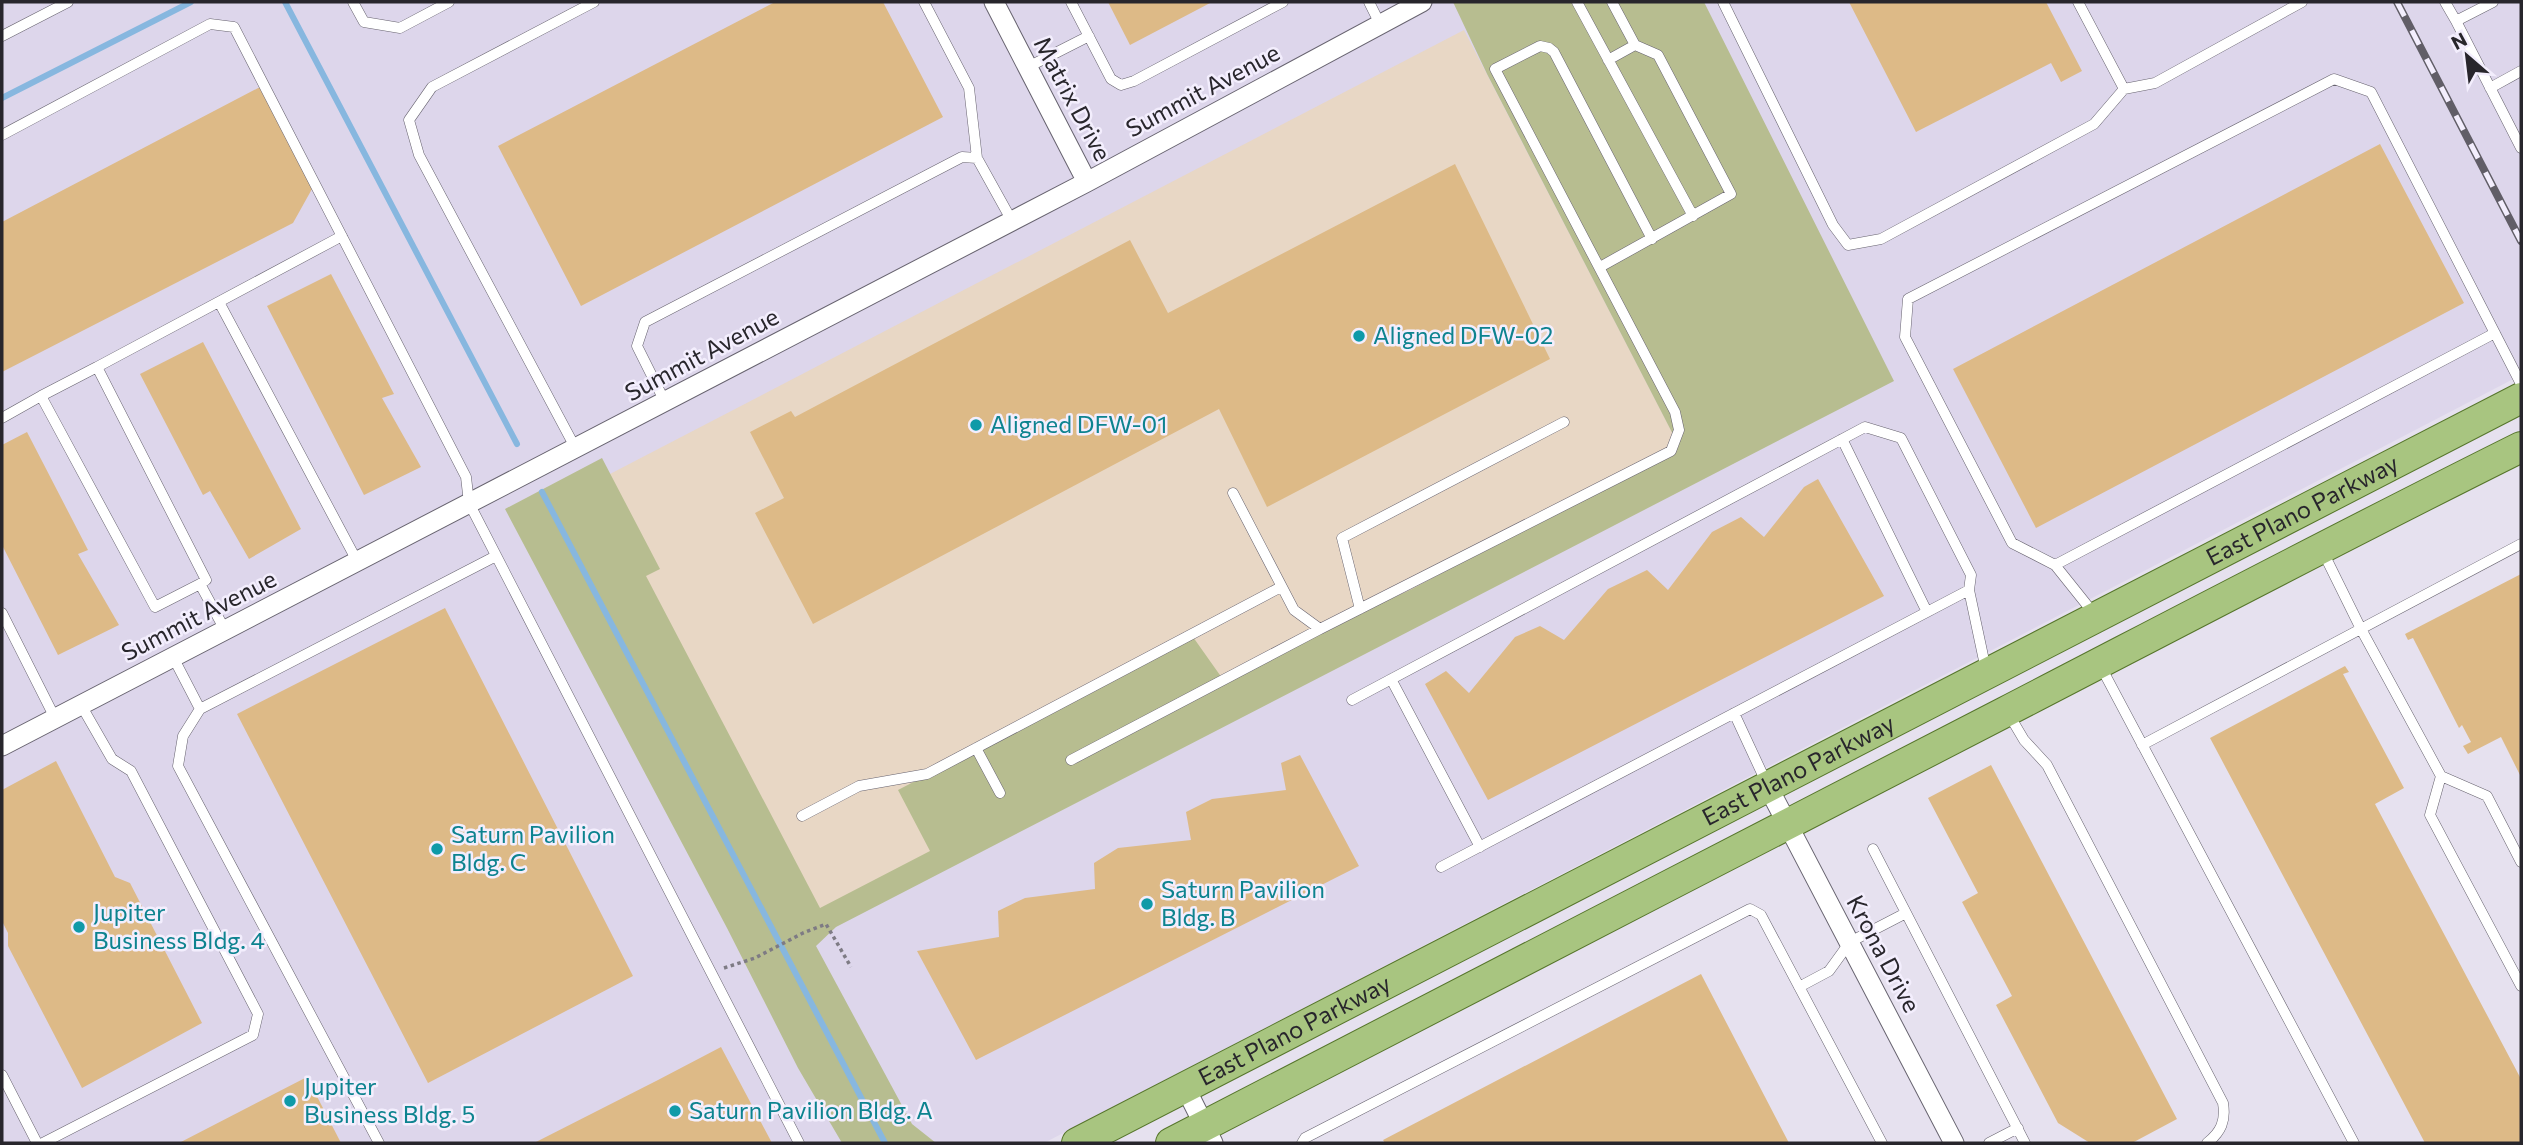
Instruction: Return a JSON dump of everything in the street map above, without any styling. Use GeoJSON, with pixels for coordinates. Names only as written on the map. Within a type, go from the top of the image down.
{"type":"FeatureCollection","features":[{"type":"Feature","properties":{"kind":"main road","name":"East Plano Parkway"},"geometry":{"type":"LineString","coordinates":[[1077,1143],[2521,398]]}},
{"type":"Feature","properties":{"kind":"main road","name":"East Plano Parkway"},"geometry":{"type":"LineString","coordinates":[[1171,1143],[1209,1135],[1496,973],[2321,547],[2521,447]]}},
{"type":"Feature","properties":{"kind":"main road"},"geometry":{"type":"LineString","coordinates":[[2302,511],[2321,547]]}},
{"type":"Feature","properties":{"kind":"main road"},"geometry":{"type":"LineString","coordinates":[[1987,674],[2007,711]]}},
{"type":"Feature","properties":{"kind":"main road"},"geometry":{"type":"LineString","coordinates":[[1476,936],[1496,973]]}},
{"type":"Feature","properties":{"kind":"street","name":"Matrix Drive"},"geometry":{"type":"LineString","coordinates":[[993,2],[1087,182]]}},
{"type":"Feature","properties":{"kind":"street","name":"Summit Avenue"},"geometry":{"type":"LineString","coordinates":[[2,746],[1087,182],[1422,2]]}},
{"type":"Feature","properties":{"kind":"street","name":"Krona Drive"},"geometry":{"type":"LineString","coordinates":[[1769,788],[1954,1143]]}},
{"type":"Feature","properties":{"kind":"street"},"geometry":{"type":"LineString","coordinates":[[1185,1087],[1209,1135]]}},
{"type":"Feature","properties":{"kind":"lane"},"geometry":{"type":"LineString","coordinates":[[2,36],[68,2]]}},
{"type":"Feature","properties":{"kind":"lane"},"geometry":{"type":"LineString","coordinates":[[353,2],[363,22],[400,28],[449,2]]}},
{"type":"Feature","properties":{"kind":"lane"},"geometry":{"type":"LineString","coordinates":[[576,449],[419,155],[409,120],[432,88],[594,2]]}},
{"type":"Feature","properties":{"kind":"lane"},"geometry":{"type":"LineString","coordinates":[[924,2],[969,88],[977,158],[1012,221]]}},
{"type":"Feature","properties":{"kind":"lane"},"geometry":{"type":"LineString","coordinates":[[1071,2],[1111,79],[1121,85],[1134,81],[1283,2]]}},
{"type":"Feature","properties":{"kind":"lane"},"geometry":{"type":"LineString","coordinates":[[1369,2],[1380,24]]}},
{"type":"Feature","properties":{"kind":"lane"},"geometry":{"type":"LineString","coordinates":[[1577,2],[1693,215]]}},
{"type":"Feature","properties":{"kind":"lane"},"geometry":{"type":"LineString","coordinates":[[1601,268],[1731,194],[1658,55],[1635,45],[1612,2]]}},
{"type":"Feature","properties":{"kind":"lane"},"geometry":{"type":"LineString","coordinates":[[1723,2],[1833,225],[1848,245],[1881,239],[2094,124],[2124,89],[2155,83],[2302,2]]}},
{"type":"Feature","properties":{"kind":"lane"},"geometry":{"type":"LineString","coordinates":[[2078,2],[2124,89]]}},
{"type":"Feature","properties":{"kind":"lane"},"geometry":{"type":"LineString","coordinates":[[2445,2],[2521,148]]}},
{"type":"Feature","properties":{"kind":"lane"},"geometry":{"type":"LineString","coordinates":[[2456,21],[2493,2]]}},
{"type":"Feature","properties":{"kind":"lane"},"geometry":{"type":"LineString","coordinates":[[2,135],[210,24],[234,27],[466,477],[469,503],[799,1143]]}},
{"type":"Feature","properties":{"kind":"lane"},"geometry":{"type":"LineString","coordinates":[[1028,67],[1089,36]]}},
{"type":"Feature","properties":{"kind":"lane"},"geometry":{"type":"LineString","coordinates":[[1608,60],[1635,45]]}},
{"type":"Feature","properties":{"kind":"lane"},"geometry":{"type":"LineString","coordinates":[[1071,760],[1671,450],[1679,430],[1675,412],[1495,69],[1540,46],[1554,52],[1652,239]]}},
{"type":"Feature","properties":{"kind":"lane"},"geometry":{"type":"LineString","coordinates":[[2490,88],[2521,71]]}},
{"type":"Feature","properties":{"kind":"lane"},"geometry":{"type":"LineString","coordinates":[[2097,618],[2055,565],[2012,544],[1905,337],[1908,299],[2334,79],[2371,92],[2521,384]]}},
{"type":"Feature","properties":{"kind":"lane"},"geometry":{"type":"LineString","coordinates":[[665,402],[637,346],[645,322],[962,157],[977,158]]}},
{"type":"Feature","properties":{"kind":"lane"},"geometry":{"type":"LineString","coordinates":[[2,418],[342,236]]}},
{"type":"Feature","properties":{"kind":"lane"},"geometry":{"type":"LineString","coordinates":[[219,302],[357,561]]}},
{"type":"Feature","properties":{"kind":"lane"},"geometry":{"type":"LineString","coordinates":[[2055,565],[2495,333]]}},
{"type":"Feature","properties":{"kind":"lane"},"geometry":{"type":"LineString","coordinates":[[41,396],[155,607],[206,580],[97,368]]}},
{"type":"Feature","properties":{"kind":"lane"},"geometry":{"type":"LineString","coordinates":[[1360,609],[1342,538],[1564,422]]}},
{"type":"Feature","properties":{"kind":"lane"},"geometry":{"type":"LineString","coordinates":[[1352,700],[1865,427],[1901,438],[1971,575],[1969,590],[1987,674]]}},
{"type":"Feature","properties":{"kind":"lane"},"geometry":{"type":"LineString","coordinates":[[1842,439],[1927,612]]}},
{"type":"Feature","properties":{"kind":"lane"},"geometry":{"type":"LineString","coordinates":[[1233,493],[1294,610],[1320,629]]}},
{"type":"Feature","properties":{"kind":"lane"},"geometry":{"type":"LineString","coordinates":[[2142,745],[2521,544]]}},
{"type":"Feature","properties":{"kind":"lane"},"geometry":{"type":"LineString","coordinates":[[2321,547],[2361,629],[2441,776],[2487,796],[2521,862]]}},
{"type":"Feature","properties":{"kind":"lane"},"geometry":{"type":"LineString","coordinates":[[379,1143],[178,766],[183,736],[200,709],[496,556]]}},
{"type":"Feature","properties":{"kind":"lane"},"geometry":{"type":"LineString","coordinates":[[200,583],[225,630]]}},
{"type":"Feature","properties":{"kind":"lane"},"geometry":{"type":"LineString","coordinates":[[802,816],[859,786],[927,774],[1281,587]]}},
{"type":"Feature","properties":{"kind":"lane"},"geometry":{"type":"LineString","coordinates":[[1441,867],[1969,590]]}},
{"type":"Feature","properties":{"kind":"lane"},"geometry":{"type":"LineString","coordinates":[[2,612],[55,718]]}},
{"type":"Feature","properties":{"kind":"lane"},"geometry":{"type":"LineString","coordinates":[[173,657],[200,709]]}},
{"type":"Feature","properties":{"kind":"lane"},"geometry":{"type":"LineString","coordinates":[[2099,663],[2354,1143]]}},
{"type":"Feature","properties":{"kind":"lane"},"geometry":{"type":"LineString","coordinates":[[1391,679],[1480,847]]}},
{"type":"Feature","properties":{"kind":"lane"},"geometry":{"type":"LineString","coordinates":[[43,1143],[253,1035],[258,1014],[131,771],[112,759],[81,705]]}},
{"type":"Feature","properties":{"kind":"lane"},"geometry":{"type":"LineString","coordinates":[[2007,711],[2024,740],[2047,765],[2223,1102],[2224,1124],[2207,1143]]}},
{"type":"Feature","properties":{"kind":"lane"},"geometry":{"type":"LineString","coordinates":[[1734,713],[1769,788]]}},
{"type":"Feature","properties":{"kind":"lane"},"geometry":{"type":"LineString","coordinates":[[976,748],[1000,793]]}},
{"type":"Feature","properties":{"kind":"lane"},"geometry":{"type":"LineString","coordinates":[[2441,776],[2430,815],[2521,986]]}},
{"type":"Feature","properties":{"kind":"lane"},"geometry":{"type":"LineString","coordinates":[[1873,849],[2025,1143]]}},
{"type":"Feature","properties":{"kind":"lane"},"geometry":{"type":"LineString","coordinates":[[1302,1143],[1305,1138],[1749,909],[1761,915],[1882,1143]]}},
{"type":"Feature","properties":{"kind":"lane"},"geometry":{"type":"LineString","coordinates":[[1799,987],[1829,971],[1850,942],[1906,913]]}},
{"type":"Feature","properties":{"kind":"lane"},"geometry":{"type":"LineString","coordinates":[[2,1074],[37,1143]]}},
{"type":"Feature","properties":{"kind":"lane"},"geometry":{"type":"LineString","coordinates":[[1989,1143],[2018,1128]]}},
{"type":"Feature","properties":{"kind":"path"},"geometry":{"type":"LineString","coordinates":[[712,971],[755,958],[826,924],[851,967]]}},
{"type":"Feature","properties":{"kind":"shaded area"},"geometry":{"type":"Polygon","coordinates":[[[2,2],[2521,2],[2521,375],[1044,1143],[2,1143],[2,2]]]}},
{"type":"Feature","properties":{"kind":"shaded area"},"geometry":{"type":"Polygon","coordinates":[[[1464,30],[1686,459],[806,917],[583,488],[1464,30]]]}},
{"type":"Feature","properties":{"kind":"green space"},"geometry":{"type":"Polygon","coordinates":[[[1453,2],[1704,2],[1894,381],[836,927],[816,946],[912,1124],[936,1143],[842,1143],[798,1068],[727,928],[505,509],[602,458],[660,569],[646,576],[820,908],[930,851],[898,790],[1193,637],[1222,678],[1412,589],[1679,446],[1487,74],[1453,2]]]}},
{"type":"Feature","properties":{"kind":"building"},"geometry":{"type":"Polygon","coordinates":[[[775,2],[883,2],[943,117],[581,306],[498,146],[775,2]]]}},
{"type":"Feature","properties":{"kind":"building"},"geometry":{"type":"Polygon","coordinates":[[[1108,2],[1212,2],[1130,45],[1108,2]]]}},
{"type":"Feature","properties":{"kind":"building"},"geometry":{"type":"Polygon","coordinates":[[[1849,2],[2046,2],[2082,71],[2061,82],[2051,63],[1916,132],[1849,2]]]}},
{"type":"Feature","properties":{"kind":"building"},"geometry":{"type":"Polygon","coordinates":[[[260,87],[312,189],[293,223],[2,372],[2,222],[260,87]]]}},
{"type":"Feature","properties":{"kind":"building"},"geometry":{"type":"Polygon","coordinates":[[[2380,144],[2464,303],[2036,528],[1953,369],[2380,144]]]}},
{"type":"Feature","properties":{"kind":"building"},"geometry":{"type":"Polygon","coordinates":[[[1455,164],[1550,359],[1267,507],[1219,409],[813,624],[755,513],[784,498],[750,432],[791,411],[795,417],[1130,240],[1168,313],[1455,164]]]}},
{"type":"Feature","properties":{"kind":"building"},"geometry":{"type":"Polygon","coordinates":[[[331,274],[394,394],[382,398],[421,467],[364,495],[267,306],[331,274]]]}},
{"type":"Feature","properties":{"kind":"building"},"geometry":{"type":"Polygon","coordinates":[[[203,342],[301,529],[249,559],[210,491],[203,495],[140,374],[203,342]]]}},
{"type":"Feature","properties":{"kind":"building"},"geometry":{"type":"Polygon","coordinates":[[[27,432],[88,550],[78,554],[119,625],[58,655],[2,545],[2,445],[27,432]]]}},
{"type":"Feature","properties":{"kind":"building"},"geometry":{"type":"Polygon","coordinates":[[[1818,479],[1884,596],[1488,800],[1425,684],[1446,671],[1469,693],[1515,637],[1540,626],[1564,640],[1608,589],[1647,570],[1668,590],[1712,532],[1741,517],[1764,537],[1804,487],[1818,479]]]}},
{"type":"Feature","properties":{"kind":"building"},"geometry":{"type":"Polygon","coordinates":[[[2521,574],[2521,777],[2501,737],[2468,754],[2463,746],[2471,742],[2462,725],[2459,728],[2413,638],[2408,640],[2405,634],[2521,574]]]}},
{"type":"Feature","properties":{"kind":"building","name":"Saturn Pavilion Bldg. C"},"geometry":{"type":"Polygon","coordinates":[[[445,608],[633,976],[428,1083],[237,714],[445,608]]]}},
{"type":"Feature","properties":{"kind":"building"},"geometry":{"type":"Polygon","coordinates":[[[2345,666],[2349,672],[2343,674],[2404,788],[2375,804],[2521,1079],[2521,1143],[2425,1143],[2210,738],[2345,666]]]}},
{"type":"Feature","properties":{"kind":"building","name":"Saturn Pavilion Bldg. B"},"geometry":{"type":"Polygon","coordinates":[[[1300,755],[1359,866],[976,1060],[917,951],[999,937],[998,911],[1025,898],[1095,889],[1094,863],[1118,848],[1191,840],[1186,812],[1212,799],[1286,790],[1281,763],[1300,755]]]}},
{"type":"Feature","properties":{"kind":"building","name":"Jupiter Business Bldg. 4"},"geometry":{"type":"Polygon","coordinates":[[[56,761],[115,877],[130,883],[202,1023],[82,1088],[8,946],[8,933],[2,921],[2,790],[56,761]]]}},
{"type":"Feature","properties":{"kind":"building"},"geometry":{"type":"Polygon","coordinates":[[[1991,765],[2177,1119],[2132,1143],[2090,1143],[2058,1123],[1996,1005],[2012,996],[1962,902],[1978,893],[1928,798],[1991,765]]]}},
{"type":"Feature","properties":{"kind":"building"},"geometry":{"type":"Polygon","coordinates":[[[1701,974],[1789,1143],[1385,1143],[1383,1140],[1701,974]]]}},
{"type":"Feature","properties":{"kind":"building","name":"Saturn Pavilion Bldg. A"},"geometry":{"type":"Polygon","coordinates":[[[721,1047],[772,1143],[534,1143],[658,1080],[721,1047]]]}},
{"type":"Feature","properties":{"kind":"building","name":"Jupiter Business Bldg. 5"},"geometry":{"type":"Polygon","coordinates":[[[307,1077],[341,1143],[179,1143],[307,1077]]]}},
{"type":"Feature","properties":{"kind":"waterway"},"geometry":{"type":"LineString","coordinates":[[2,98],[191,2]]}},
{"type":"Feature","properties":{"kind":"waterway"},"geometry":{"type":"LineString","coordinates":[[285,2],[517,444]]}},
{"type":"Feature","properties":{"kind":"waterway"},"geometry":{"type":"LineString","coordinates":[[542,492],[885,1143]]}},
{"type":"Feature","properties":{"kind":"railway"},"geometry":{"type":"LineString","coordinates":[[2397,2],[2521,241]]}},
{"type":"Feature","properties":{"kind":"place","name":"Aligned DFW-02"},"geometry":{"type":"Point","coordinates":[1359,336]}},
{"type":"Feature","properties":{"kind":"place","name":"Aligned DFW-01"},"geometry":{"type":"Point","coordinates":[976,425]}},
{"type":"Feature","properties":{"kind":"place","name":"Saturn Pavilion Bldg. C"},"geometry":{"type":"Point","coordinates":[437,849]}},
{"type":"Feature","properties":{"kind":"place","name":"Saturn Pavilion Bldg. B"},"geometry":{"type":"Point","coordinates":[1147,904]}},
{"type":"Feature","properties":{"kind":"place","name":"Jupiter Business Bldg. 4"},"geometry":{"type":"Point","coordinates":[79,927]}},
{"type":"Feature","properties":{"kind":"place","name":"Jupiter Business Bldg. 5"},"geometry":{"type":"Point","coordinates":[290,1101]}},
{"type":"Feature","properties":{"kind":"place","name":"Saturn Pavilion Bldg. A"},"geometry":{"type":"Point","coordinates":[675,1111]}}]}
